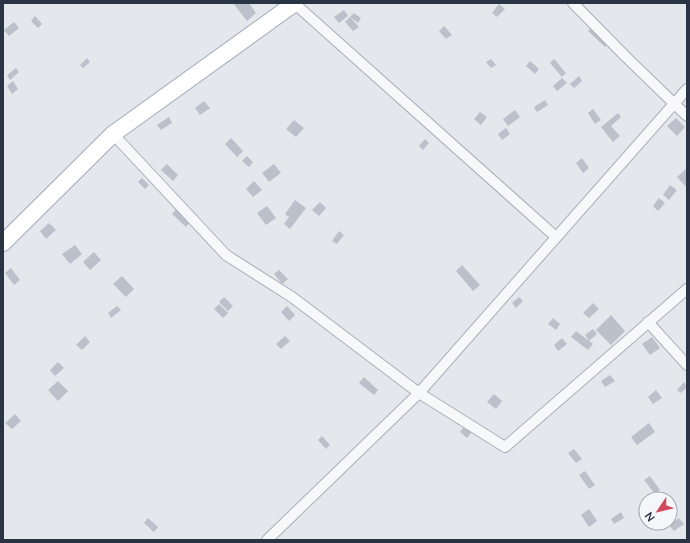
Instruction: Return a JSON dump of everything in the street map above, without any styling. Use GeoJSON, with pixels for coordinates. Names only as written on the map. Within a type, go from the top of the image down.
{"type":"FeatureCollection","features":[{"type":"Feature","properties":{"kind":"main road"},"geometry":{"type":"LineString","coordinates":[[3,243],[113,134],[295,3]]}},
{"type":"Feature","properties":{"kind":"street"},"geometry":{"type":"LineString","coordinates":[[295,3],[556,237]]}},
{"type":"Feature","properties":{"kind":"street"},"geometry":{"type":"LineString","coordinates":[[572,3],[687,116]]}},
{"type":"Feature","properties":{"kind":"street"},"geometry":{"type":"LineString","coordinates":[[267,540],[419,393],[687,89]]}},
{"type":"Feature","properties":{"kind":"street"},"geometry":{"type":"LineString","coordinates":[[113,134],[226,255],[292,297],[419,393],[505,447],[687,289]]}},
{"type":"Feature","properties":{"kind":"street"},"geometry":{"type":"LineString","coordinates":[[648,322],[687,365]]}},
{"type":"Feature","properties":{"kind":"building"},"geometry":{"type":"Polygon","coordinates":[[[233,3],[249,3],[256,13],[247,21],[233,3]]]}},
{"type":"Feature","properties":{"kind":"building"},"geometry":{"type":"Polygon","coordinates":[[[499,4],[505,9],[497,17],[492,13],[499,4]]]}},
{"type":"Feature","properties":{"kind":"building"},"geometry":{"type":"Polygon","coordinates":[[[344,10],[348,16],[339,23],[334,17],[344,10]]]}},
{"type":"Feature","properties":{"kind":"building"},"geometry":{"type":"Polygon","coordinates":[[[354,13],[361,18],[358,23],[350,17],[354,13]]]}},
{"type":"Feature","properties":{"kind":"building"},"geometry":{"type":"Polygon","coordinates":[[[35,16],[42,24],[38,28],[31,21],[35,16]]]}},
{"type":"Feature","properties":{"kind":"building"},"geometry":{"type":"Polygon","coordinates":[[[350,17],[359,27],[353,31],[345,22],[350,17]]]}},
{"type":"Feature","properties":{"kind":"building"},"geometry":{"type":"Polygon","coordinates":[[[14,22],[19,28],[9,36],[4,30],[14,22]]]}},
{"type":"Feature","properties":{"kind":"building"},"geometry":{"type":"Polygon","coordinates":[[[444,26],[452,35],[446,39],[439,31],[444,26]]]}},
{"type":"Feature","properties":{"kind":"building"},"geometry":{"type":"Polygon","coordinates":[[[593,26],[609,43],[605,47],[588,31],[593,26]]]}},
{"type":"Feature","properties":{"kind":"building"},"geometry":{"type":"Polygon","coordinates":[[[87,58],[90,62],[83,68],[80,65],[87,58]]]}},
{"type":"Feature","properties":{"kind":"building"},"geometry":{"type":"Polygon","coordinates":[[[491,59],[496,65],[491,68],[486,62],[491,59]]]}},
{"type":"Feature","properties":{"kind":"building"},"geometry":{"type":"Polygon","coordinates":[[[554,59],[566,73],[562,77],[550,63],[554,59]]]}},
{"type":"Feature","properties":{"kind":"building"},"geometry":{"type":"Polygon","coordinates":[[[530,61],[539,69],[535,74],[526,66],[530,61]]]}},
{"type":"Feature","properties":{"kind":"building"},"geometry":{"type":"Polygon","coordinates":[[[16,68],[19,72],[10,80],[7,75],[16,68]]]}},
{"type":"Feature","properties":{"kind":"building"},"geometry":{"type":"Polygon","coordinates":[[[579,76],[582,81],[574,88],[570,84],[579,76]]]}},
{"type":"Feature","properties":{"kind":"building"},"geometry":{"type":"Polygon","coordinates":[[[562,78],[567,83],[557,91],[553,86],[562,78]]]}},
{"type":"Feature","properties":{"kind":"building"},"geometry":{"type":"Polygon","coordinates":[[[13,81],[18,89],[12,94],[7,86],[13,81]]]}},
{"type":"Feature","properties":{"kind":"building"},"geometry":{"type":"Polygon","coordinates":[[[545,100],[548,105],[537,112],[534,107],[545,100]]]}},
{"type":"Feature","properties":{"kind":"building"},"geometry":{"type":"Polygon","coordinates":[[[204,101],[210,108],[200,115],[195,108],[204,101]]]}},
{"type":"Feature","properties":{"kind":"building"},"geometry":{"type":"Polygon","coordinates":[[[593,109],[601,120],[595,124],[588,113],[593,109]]]}},
{"type":"Feature","properties":{"kind":"building"},"geometry":{"type":"Polygon","coordinates":[[[515,110],[520,117],[508,126],[503,119],[515,110]]]}},
{"type":"Feature","properties":{"kind":"building"},"geometry":{"type":"Polygon","coordinates":[[[480,112],[487,117],[481,125],[474,119],[480,112]]]}},
{"type":"Feature","properties":{"kind":"building"},"geometry":{"type":"Polygon","coordinates":[[[618,113],[621,117],[611,126],[620,136],[613,142],[601,127],[618,113]]]}},
{"type":"Feature","properties":{"kind":"building"},"geometry":{"type":"Polygon","coordinates":[[[169,117],[172,123],[161,130],[157,125],[169,117]]]}},
{"type":"Feature","properties":{"kind":"building"},"geometry":{"type":"Polygon","coordinates":[[[676,118],[685,127],[677,136],[667,126],[676,118]]]}},
{"type":"Feature","properties":{"kind":"building"},"geometry":{"type":"Polygon","coordinates":[[[294,120],[304,128],[296,137],[286,129],[294,120]]]}},
{"type":"Feature","properties":{"kind":"building"},"geometry":{"type":"Polygon","coordinates":[[[506,128],[510,134],[502,140],[498,134],[506,128]]]}},
{"type":"Feature","properties":{"kind":"building"},"geometry":{"type":"Polygon","coordinates":[[[231,138],[243,151],[237,157],[225,144],[231,138]]]}},
{"type":"Feature","properties":{"kind":"building"},"geometry":{"type":"Polygon","coordinates":[[[425,139],[429,143],[423,150],[419,146],[425,139]]]}},
{"type":"Feature","properties":{"kind":"building"},"geometry":{"type":"Polygon","coordinates":[[[247,156],[253,162],[249,167],[242,161],[247,156]]]}},
{"type":"Feature","properties":{"kind":"building"},"geometry":{"type":"Polygon","coordinates":[[[582,158],[589,168],[583,173],[576,163],[582,158]]]}},
{"type":"Feature","properties":{"kind":"building"},"geometry":{"type":"Polygon","coordinates":[[[167,164],[178,175],[173,181],[161,170],[167,164]]]}},
{"type":"Feature","properties":{"kind":"building"},"geometry":{"type":"Polygon","coordinates":[[[274,164],[281,173],[269,182],[262,173],[274,164]]]}},
{"type":"Feature","properties":{"kind":"building"},"geometry":{"type":"Polygon","coordinates":[[[686,169],[687,170],[687,188],[677,177],[686,169]]]}},
{"type":"Feature","properties":{"kind":"building"},"geometry":{"type":"Polygon","coordinates":[[[142,178],[149,185],[145,189],[138,182],[142,178]]]}},
{"type":"Feature","properties":{"kind":"building"},"geometry":{"type":"Polygon","coordinates":[[[254,181],[262,190],[253,197],[246,189],[254,181]]]}},
{"type":"Feature","properties":{"kind":"building"},"geometry":{"type":"Polygon","coordinates":[[[670,185],[677,190],[669,200],[663,195],[670,185]]]}},
{"type":"Feature","properties":{"kind":"building"},"geometry":{"type":"Polygon","coordinates":[[[659,198],[665,203],[658,211],[653,206],[659,198]]]}},
{"type":"Feature","properties":{"kind":"building"},"geometry":{"type":"Polygon","coordinates":[[[295,200],[306,208],[290,229],[284,224],[289,217],[285,214],[295,200]]]}},
{"type":"Feature","properties":{"kind":"building"},"geometry":{"type":"Polygon","coordinates":[[[320,202],[326,208],[319,216],[312,210],[320,202]]]}},
{"type":"Feature","properties":{"kind":"building"},"geometry":{"type":"Polygon","coordinates":[[[267,206],[276,218],[266,225],[257,213],[267,206]]]}},
{"type":"Feature","properties":{"kind":"building"},"geometry":{"type":"Polygon","coordinates":[[[176,209],[190,222],[186,227],[172,214],[176,209]]]}},
{"type":"Feature","properties":{"kind":"building"},"geometry":{"type":"Polygon","coordinates":[[[49,223],[56,230],[46,239],[40,231],[49,223]]]}},
{"type":"Feature","properties":{"kind":"building"},"geometry":{"type":"Polygon","coordinates":[[[339,231],[344,235],[337,244],[332,241],[339,231]]]}},
{"type":"Feature","properties":{"kind":"building"},"geometry":{"type":"Polygon","coordinates":[[[75,245],[82,254],[70,264],[62,254],[75,245]]]}},
{"type":"Feature","properties":{"kind":"building"},"geometry":{"type":"Polygon","coordinates":[[[94,252],[101,260],[90,270],[83,262],[94,252]]]}},
{"type":"Feature","properties":{"kind":"building"},"geometry":{"type":"Polygon","coordinates":[[[462,265],[480,285],[473,291],[456,271],[462,265]]]}},
{"type":"Feature","properties":{"kind":"building"},"geometry":{"type":"Polygon","coordinates":[[[11,268],[20,280],[14,285],[5,273],[11,268]]]}},
{"type":"Feature","properties":{"kind":"building"},"geometry":{"type":"Polygon","coordinates":[[[279,270],[288,279],[282,284],[274,274],[279,270]]]}},
{"type":"Feature","properties":{"kind":"building"},"geometry":{"type":"Polygon","coordinates":[[[122,276],[134,289],[126,297],[113,284],[122,276]]]}},
{"type":"Feature","properties":{"kind":"building"},"geometry":{"type":"Polygon","coordinates":[[[224,297],[233,306],[228,311],[219,302],[224,297]]]}},
{"type":"Feature","properties":{"kind":"building"},"geometry":{"type":"Polygon","coordinates":[[[519,297],[523,301],[516,308],[512,303],[519,297]]]}},
{"type":"Feature","properties":{"kind":"building"},"geometry":{"type":"Polygon","coordinates":[[[593,303],[599,309],[589,318],[583,313],[593,303]]]}},
{"type":"Feature","properties":{"kind":"building"},"geometry":{"type":"Polygon","coordinates":[[[219,304],[228,313],[223,318],[214,309],[219,304]]]}},
{"type":"Feature","properties":{"kind":"building"},"geometry":{"type":"Polygon","coordinates":[[[117,306],[121,310],[111,318],[108,313],[117,306]]]}},
{"type":"Feature","properties":{"kind":"building"},"geometry":{"type":"Polygon","coordinates":[[[287,306],[295,315],[289,321],[281,312],[287,306]]]}},
{"type":"Feature","properties":{"kind":"building"},"geometry":{"type":"Polygon","coordinates":[[[611,315],[625,331],[611,345],[596,330],[611,315]]]}},
{"type":"Feature","properties":{"kind":"building"},"geometry":{"type":"Polygon","coordinates":[[[553,318],[560,324],[556,330],[548,324],[553,318]]]}},
{"type":"Feature","properties":{"kind":"building"},"geometry":{"type":"Polygon","coordinates":[[[593,329],[597,334],[589,341],[585,335],[593,329]]]}},
{"type":"Feature","properties":{"kind":"building"},"geometry":{"type":"Polygon","coordinates":[[[576,331],[593,344],[588,350],[571,337],[576,331]]]}},
{"type":"Feature","properties":{"kind":"building"},"geometry":{"type":"Polygon","coordinates":[[[85,336],[90,342],[82,350],[76,345],[85,336]]]}},
{"type":"Feature","properties":{"kind":"building"},"geometry":{"type":"Polygon","coordinates":[[[285,336],[290,341],[281,349],[276,344],[285,336]]]}},
{"type":"Feature","properties":{"kind":"building"},"geometry":{"type":"Polygon","coordinates":[[[652,337],[660,348],[650,355],[642,344],[652,337]]]}},
{"type":"Feature","properties":{"kind":"building"},"geometry":{"type":"Polygon","coordinates":[[[562,338],[567,344],[558,351],[554,345],[562,338]]]}},
{"type":"Feature","properties":{"kind":"building"},"geometry":{"type":"Polygon","coordinates":[[[58,362],[64,368],[55,376],[50,370],[58,362]]]}},
{"type":"Feature","properties":{"kind":"building"},"geometry":{"type":"Polygon","coordinates":[[[610,375],[615,381],[605,387],[601,381],[610,375]]]}},
{"type":"Feature","properties":{"kind":"building"},"geometry":{"type":"Polygon","coordinates":[[[364,377],[378,390],[374,395],[359,383],[364,377]]]}},
{"type":"Feature","properties":{"kind":"building"},"geometry":{"type":"Polygon","coordinates":[[[58,381],[68,391],[58,401],[48,390],[58,381]]]}},
{"type":"Feature","properties":{"kind":"building"},"geometry":{"type":"Polygon","coordinates":[[[684,382],[687,387],[681,393],[677,390],[684,382]]]}},
{"type":"Feature","properties":{"kind":"building"},"geometry":{"type":"Polygon","coordinates":[[[656,390],[662,398],[653,404],[648,397],[656,390]]]}},
{"type":"Feature","properties":{"kind":"building"},"geometry":{"type":"Polygon","coordinates":[[[494,394],[502,401],[496,409],[487,402],[494,394]]]}},
{"type":"Feature","properties":{"kind":"building"},"geometry":{"type":"Polygon","coordinates":[[[15,414],[21,421],[12,429],[5,423],[15,414]]]}},
{"type":"Feature","properties":{"kind":"building"},"geometry":{"type":"Polygon","coordinates":[[[467,423],[474,429],[467,438],[460,432],[467,423]]]}},
{"type":"Feature","properties":{"kind":"building"},"geometry":{"type":"Polygon","coordinates":[[[649,423],[655,432],[637,445],[631,437],[649,423]]]}},
{"type":"Feature","properties":{"kind":"building"},"geometry":{"type":"Polygon","coordinates":[[[322,436],[330,445],[326,449],[318,440],[322,436]]]}},
{"type":"Feature","properties":{"kind":"building"},"geometry":{"type":"Polygon","coordinates":[[[574,449],[582,459],[576,463],[568,453],[574,449]]]}},
{"type":"Feature","properties":{"kind":"building"},"geometry":{"type":"Polygon","coordinates":[[[585,471],[595,485],[589,489],[579,475],[585,471]]]}},
{"type":"Feature","properties":{"kind":"building"},"geometry":{"type":"Polygon","coordinates":[[[650,476],[660,490],[653,491],[644,480],[650,476]]]}},
{"type":"Feature","properties":{"kind":"building"},"geometry":{"type":"Polygon","coordinates":[[[589,509],[597,521],[589,527],[581,515],[589,509]]]}},
{"type":"Feature","properties":{"kind":"building"},"geometry":{"type":"Polygon","coordinates":[[[621,512],[624,518],[614,524],[611,519],[621,512]]]}},
{"type":"Feature","properties":{"kind":"building"},"geometry":{"type":"Polygon","coordinates":[[[148,518],[158,527],[154,532],[144,523],[148,518]]]}},
{"type":"Feature","properties":{"kind":"building"},"geometry":{"type":"Polygon","coordinates":[[[678,519],[684,524],[678,528],[678,519]]]}}]}
